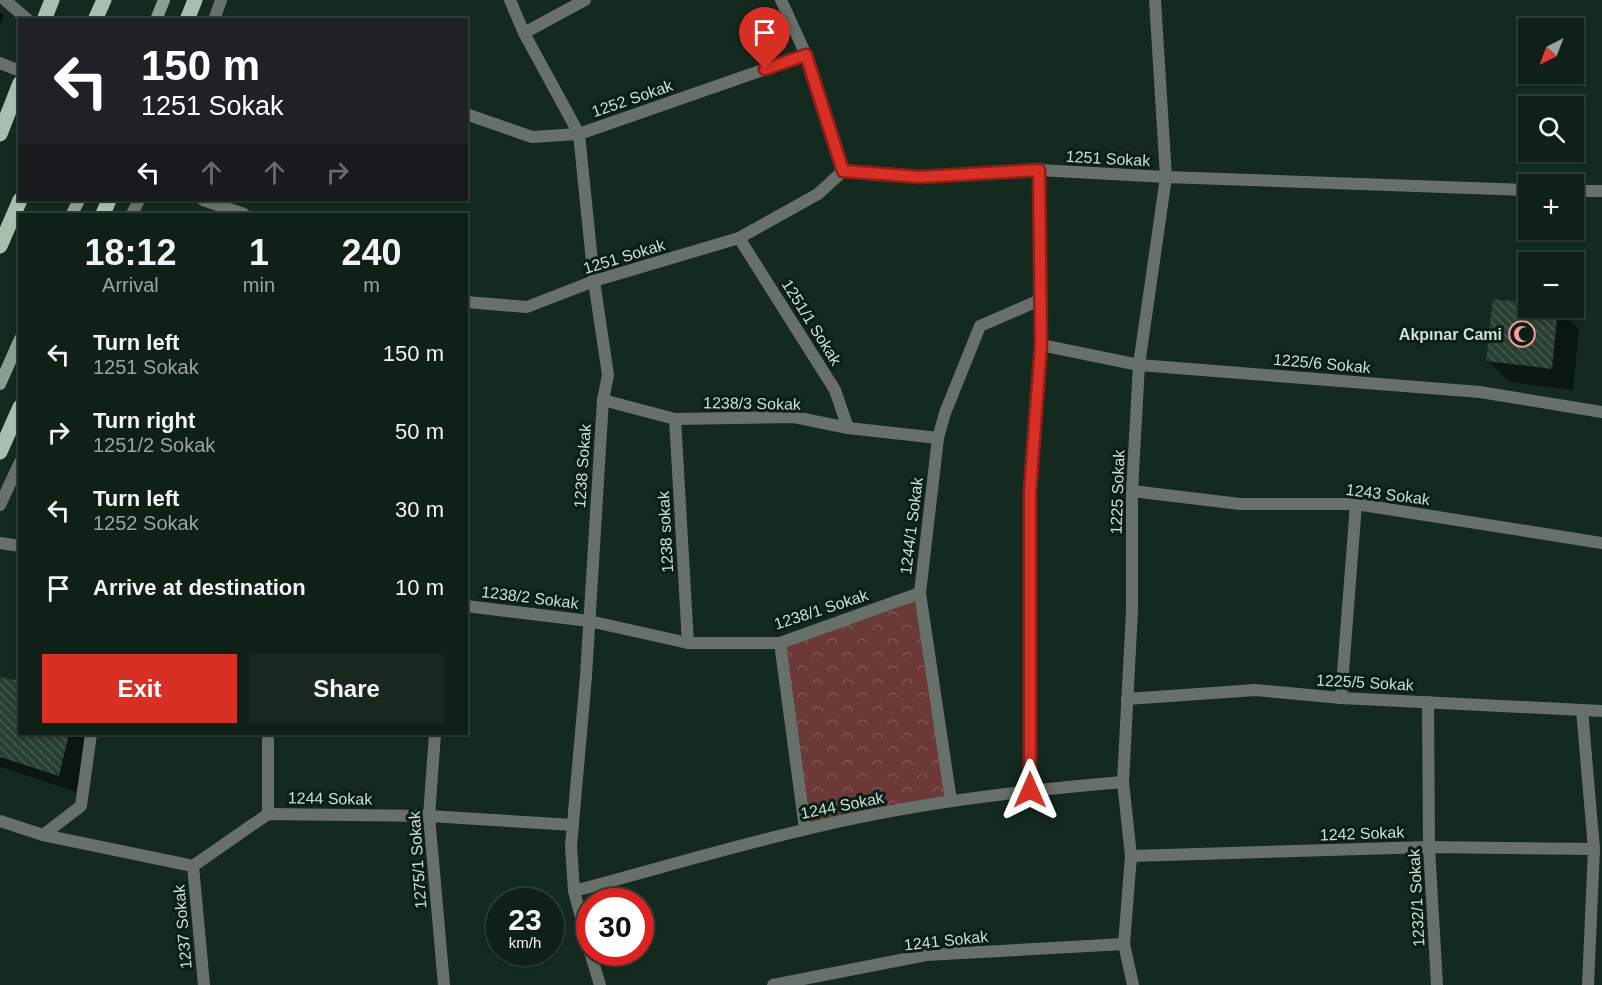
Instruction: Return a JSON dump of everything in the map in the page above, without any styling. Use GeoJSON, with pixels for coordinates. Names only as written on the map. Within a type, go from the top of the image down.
{"type":"FeatureCollection","features":[{"type":"Feature","properties":{"kind":"main road"},"geometry":{"type":"LineString","coordinates":[[45,18],[52,0]]}},
{"type":"Feature","properties":{"kind":"main road"},"geometry":{"type":"LineString","coordinates":[[96,18],[104,0]]}},
{"type":"Feature","properties":{"kind":"main road"},"geometry":{"type":"LineString","coordinates":[[157,18],[164,0]]}},
{"type":"Feature","properties":{"kind":"main road"},"geometry":{"type":"LineString","coordinates":[[188,18],[195,0]]}},
{"type":"Feature","properties":{"kind":"main road"},"geometry":{"type":"LineString","coordinates":[[0,134],[18,87]]}},
{"type":"Feature","properties":{"kind":"main road"},"geometry":{"type":"LineString","coordinates":[[0,246],[20,201]]}},
{"type":"Feature","properties":{"kind":"main road"},"geometry":{"type":"LineString","coordinates":[[0,384],[18,344]]}},
{"type":"Feature","properties":{"kind":"main road"},"geometry":{"type":"LineString","coordinates":[[0,452],[18,412]]}},
{"type":"Feature","properties":{"kind":"street"},"geometry":{"type":"LineString","coordinates":[[5,0],[26,18]]}},
{"type":"Feature","properties":{"kind":"street"},"geometry":{"type":"LineString","coordinates":[[217,18],[221,0]]}},
{"type":"Feature","properties":{"kind":"street","name":"1238 Sokak"},"geometry":{"type":"LineString","coordinates":[[510,0],[524,33],[579,134],[594,281],[608,375],[603,399],[586,676],[571,846],[576,899]]}},
{"type":"Feature","properties":{"kind":"street"},"geometry":{"type":"LineString","coordinates":[[524,33],[585,0]]}},
{"type":"Feature","properties":{"kind":"street"},"geometry":{"type":"LineString","coordinates":[[781,0],[806,55],[843,171]]}},
{"type":"Feature","properties":{"kind":"street","name":"1225 Sokak"},"geometry":{"type":"LineString","coordinates":[[1133,985],[1124,944],[1131,856],[1123,782],[1132,611],[1132,491],[1139,365],[1166,177],[1155,0]]}},
{"type":"Feature","properties":{"kind":"street","name":"1252 Sokak"},"geometry":{"type":"LineString","coordinates":[[468,115],[532,137],[579,134],[806,55]]}},
{"type":"Feature","properties":{"kind":"street"},"geometry":{"type":"LineString","coordinates":[[0,63],[18,71]]}},
{"type":"Feature","properties":{"kind":"street"},"geometry":{"type":"LineString","coordinates":[[1030,790],[1030,490],[1041,345],[1039,170]]}},
{"type":"Feature","properties":{"kind":"street","name":"1251 Sokak"},"geometry":{"type":"LineString","coordinates":[[468,306],[527,307],[594,281],[739,238],[818,194],[843,171],[920,177],[1039,170],[1518,190]]}},
{"type":"Feature","properties":{"kind":"street"},"geometry":{"type":"LineString","coordinates":[[1584,191],[1602,191]]}},
{"type":"Feature","properties":{"kind":"street"},"geometry":{"type":"LineString","coordinates":[[206,201],[241,213]]}},
{"type":"Feature","properties":{"kind":"street","name":"1251/1 Sokak"},"geometry":{"type":"LineString","coordinates":[[739,238],[834,390],[848,428]]}},
{"type":"Feature","properties":{"kind":"street","name":"1244/1 Sokak"},"geometry":{"type":"LineString","coordinates":[[951,801],[920,593],[938,438],[945,413],[980,326],[1040,300]]}},
{"type":"Feature","properties":{"kind":"street","name":"1225/6 Sokak"},"geometry":{"type":"LineString","coordinates":[[1041,345],[1139,365],[1480,392],[1602,412]]}},
{"type":"Feature","properties":{"kind":"street","name":"1238/3 Sokak"},"geometry":{"type":"LineString","coordinates":[[603,399],[675,419],[794,417],[848,428],[938,438]]}},
{"type":"Feature","properties":{"kind":"street","name":"1238 sokak"},"geometry":{"type":"LineString","coordinates":[[675,419],[688,643]]}},
{"type":"Feature","properties":{"kind":"street"},"geometry":{"type":"LineString","coordinates":[[0,505],[18,466]]}},
{"type":"Feature","properties":{"kind":"street","name":"1243 Sokak"},"geometry":{"type":"LineString","coordinates":[[1132,491],[1240,504],[1356,504],[1602,543]]}},
{"type":"Feature","properties":{"kind":"street"},"geometry":{"type":"LineString","coordinates":[[1341,698],[1356,504]]}},
{"type":"Feature","properties":{"kind":"street"},"geometry":{"type":"LineString","coordinates":[[0,543],[18,546]]}},
{"type":"Feature","properties":{"kind":"street","name":"1238/1 Sokak"},"geometry":{"type":"LineString","coordinates":[[589,621],[688,643],[780,643],[920,593]]}},
{"type":"Feature","properties":{"kind":"street","name":"1238/2 Sokak"},"geometry":{"type":"LineString","coordinates":[[468,606],[589,621]]}},
{"type":"Feature","properties":{"kind":"street"},"geometry":{"type":"LineString","coordinates":[[780,643],[805,829]]}},
{"type":"Feature","properties":{"kind":"street","name":"1225/5 Sokak"},"geometry":{"type":"LineString","coordinates":[[1127,699],[1255,690],[1341,698],[1602,711]]}},
{"type":"Feature","properties":{"kind":"street","name":"1232/1 Sokak"},"geometry":{"type":"LineString","coordinates":[[1428,702],[1429,848],[1437,985]]}},
{"type":"Feature","properties":{"kind":"street"},"geometry":{"type":"LineString","coordinates":[[1582,710],[1594,849],[1588,985]]}},
{"type":"Feature","properties":{"kind":"street"},"geometry":{"type":"LineString","coordinates":[[43,835],[81,806],[91,735]]}},
{"type":"Feature","properties":{"kind":"street"},"geometry":{"type":"LineString","coordinates":[[268,735],[268,814]]}},
{"type":"Feature","properties":{"kind":"street","name":"1275/1 Sokak"},"geometry":{"type":"LineString","coordinates":[[435,735],[429,816],[444,985]]}},
{"type":"Feature","properties":{"kind":"street","name":"1244 Sokak"},"geometry":{"type":"LineString","coordinates":[[574,891],[805,829],[951,801],[1030,790],[1123,782]]}},
{"type":"Feature","properties":{"kind":"street","name":"1244 Sokak"},"geometry":{"type":"LineString","coordinates":[[193,866],[268,814],[429,816],[573,825]]}},
{"type":"Feature","properties":{"kind":"street"},"geometry":{"type":"LineString","coordinates":[[0,821],[43,835],[193,866]]}},
{"type":"Feature","properties":{"kind":"street","name":"1242 Sokak"},"geometry":{"type":"LineString","coordinates":[[1131,856],[1429,848],[1594,849]]}},
{"type":"Feature","properties":{"kind":"street","name":"1237 Sokak"},"geometry":{"type":"LineString","coordinates":[[193,866],[204,985]]}},
{"type":"Feature","properties":{"kind":"street","name":"1241 Sokak"},"geometry":{"type":"LineString","coordinates":[[773,985],[926,955],[1124,944]]}},
{"type":"Feature","properties":{"kind":"street","name":"1238 Sokak"},"geometry":{"type":"LineString","coordinates":[[594,966],[600,985]]}},
{"type":"Feature","properties":{"kind":"green space"},"geometry":{"type":"Polygon","coordinates":[[[920,593],[951,801],[805,829],[780,643],[920,593]]]}},
{"type":"Feature","properties":{"kind":"building","name":"Akpınar Cami"},"geometry":{"type":"Polygon","coordinates":[[[1493,299],[1518,302],[1518,318],[1557,318],[1552,369],[1486,361],[1493,299]]]}},
{"type":"Feature","properties":{"kind":"building"},"geometry":{"type":"Polygon","coordinates":[[[0,677],[18,681],[18,735],[69,735],[59,776],[0,757],[0,677]]]}},
{"type":"Feature","properties":{"kind":"place","name":"Akpınar Cami"},"geometry":{"type":"Point","coordinates":[1522,334]}},
{"type":"Feature","properties":{"kind":"route"},"geometry":{"type":"LineString","coordinates":[[765,69],[806,55],[843,171],[920,177],[1039,170],[1041,345],[1030,490],[1030,790]]}}]}
